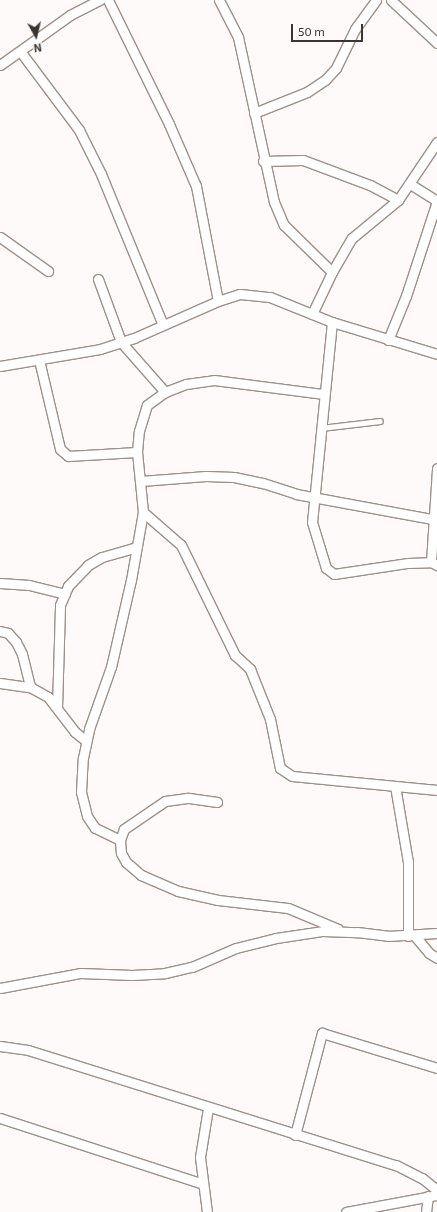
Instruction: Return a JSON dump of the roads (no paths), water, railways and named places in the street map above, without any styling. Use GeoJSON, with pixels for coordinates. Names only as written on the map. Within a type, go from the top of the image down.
{"type":"FeatureCollection","features":[{"type":"Feature","properties":{"kind":"street"},"geometry":{"type":"LineString","coordinates":[[0,65],[70,15],[100,0]]}},
{"type":"Feature","properties":{"kind":"street"},"geometry":{"type":"LineString","coordinates":[[108,0],[169,124],[196,186],[218,301]]}},
{"type":"Feature","properties":{"kind":"street"},"geometry":{"type":"LineString","coordinates":[[219,0],[238,37],[263,161],[274,202],[284,225],[332,272]]}},
{"type":"Feature","properties":{"kind":"street"},"geometry":{"type":"LineString","coordinates":[[254,113],[307,92],[325,80],[336,68],[355,29],[376,0]]}},
{"type":"Feature","properties":{"kind":"street"},"geometry":{"type":"LineString","coordinates":[[391,0],[437,43]]}},
{"type":"Feature","properties":{"kind":"street"},"geometry":{"type":"LineString","coordinates":[[20,51],[79,130],[101,174],[162,325]]}},
{"type":"Feature","properties":{"kind":"street"},"geometry":{"type":"LineString","coordinates":[[312,314],[332,272],[352,238],[398,200],[437,142]]}},
{"type":"Feature","properties":{"kind":"street"},"geometry":{"type":"LineString","coordinates":[[263,161],[303,160],[370,185],[398,200]]}},
{"type":"Feature","properties":{"kind":"street"},"geometry":{"type":"LineString","coordinates":[[388,340],[406,296],[437,201],[410,184]]}},
{"type":"Feature","properties":{"kind":"street"},"geometry":{"type":"LineString","coordinates":[[0,237],[48,271]]}},
{"type":"Feature","properties":{"kind":"street"},"geometry":{"type":"LineString","coordinates":[[98,279],[121,342],[165,392]]}},
{"type":"Feature","properties":{"kind":"street"},"geometry":{"type":"LineString","coordinates":[[0,366],[100,349],[121,342],[218,301],[240,294],[270,297],[332,322],[437,354]]}},
{"type":"Feature","properties":{"kind":"street"},"geometry":{"type":"LineString","coordinates":[[332,322],[313,498],[312,522],[326,568],[334,574],[434,564],[437,468]]}},
{"type":"Feature","properties":{"kind":"street"},"geometry":{"type":"LineString","coordinates":[[39,360],[60,449],[68,456],[138,452]]}},
{"type":"Feature","properties":{"kind":"street"},"geometry":{"type":"LineString","coordinates":[[120,840],[95,828],[87,816],[81,792],[86,741],[111,667],[137,547],[143,512],[142,481],[138,452],[138,432],[147,405],[165,392],[186,384],[214,380],[324,394]]}},
{"type":"Feature","properties":{"kind":"street"},"geometry":{"type":"LineString","coordinates":[[142,481],[206,476],[234,477],[313,498],[435,521]]}},
{"type":"Feature","properties":{"kind":"street"},"geometry":{"type":"LineString","coordinates":[[143,512],[181,544],[235,655],[250,669],[270,719],[280,768],[292,776],[437,790]]}},
{"type":"Feature","properties":{"kind":"street"},"geometry":{"type":"LineString","coordinates":[[57,708],[60,605],[68,586],[88,565],[102,557],[137,547]]}},
{"type":"Feature","properties":{"kind":"street"},"geometry":{"type":"LineString","coordinates":[[0,583],[29,585],[65,594]]}},
{"type":"Feature","properties":{"kind":"street"},"geometry":{"type":"LineString","coordinates":[[0,631],[8,633],[16,642],[22,654],[30,687]]}},
{"type":"Feature","properties":{"kind":"street"},"geometry":{"type":"LineString","coordinates":[[0,683],[30,687],[48,697],[75,732],[86,741]]}},
{"type":"Feature","properties":{"kind":"street"},"geometry":{"type":"LineString","coordinates":[[396,786],[408,862],[411,936],[429,953],[437,958]]}},
{"type":"Feature","properties":{"kind":"street"},"geometry":{"type":"LineString","coordinates":[[217,802],[187,798],[165,801],[124,829],[120,840],[121,853],[126,862],[141,875],[178,891],[218,900],[288,908],[343,931]]}},
{"type":"Feature","properties":{"kind":"street"},"geometry":{"type":"LineString","coordinates":[[0,988],[80,973],[132,975],[165,973],[192,967],[236,948],[276,938],[323,931],[411,936],[437,933]]}},
{"type":"Feature","properties":{"kind":"street"},"geometry":{"type":"LineString","coordinates":[[295,1134],[322,1033],[437,1068]]}},
{"type":"Feature","properties":{"kind":"street"},"geometry":{"type":"LineString","coordinates":[[0,1046],[28,1050],[208,1108],[396,1166],[422,1178],[437,1190]]}},
{"type":"Feature","properties":{"kind":"street"},"geometry":{"type":"LineString","coordinates":[[206,1212],[200,1157],[208,1108]]}},
{"type":"Feature","properties":{"kind":"street"},"geometry":{"type":"LineString","coordinates":[[0,1118],[202,1184]]}},
{"type":"Feature","properties":{"kind":"street"},"geometry":{"type":"LineString","coordinates":[[346,1212],[432,1196]]}},
{"type":"Feature","properties":{"kind":"street"},"geometry":{"type":"LineString","coordinates":[[426,1212],[432,1196]]}},
{"type":"Feature","properties":{"kind":"lane"},"geometry":{"type":"LineString","coordinates":[[321,428],[380,421]]}}]}
